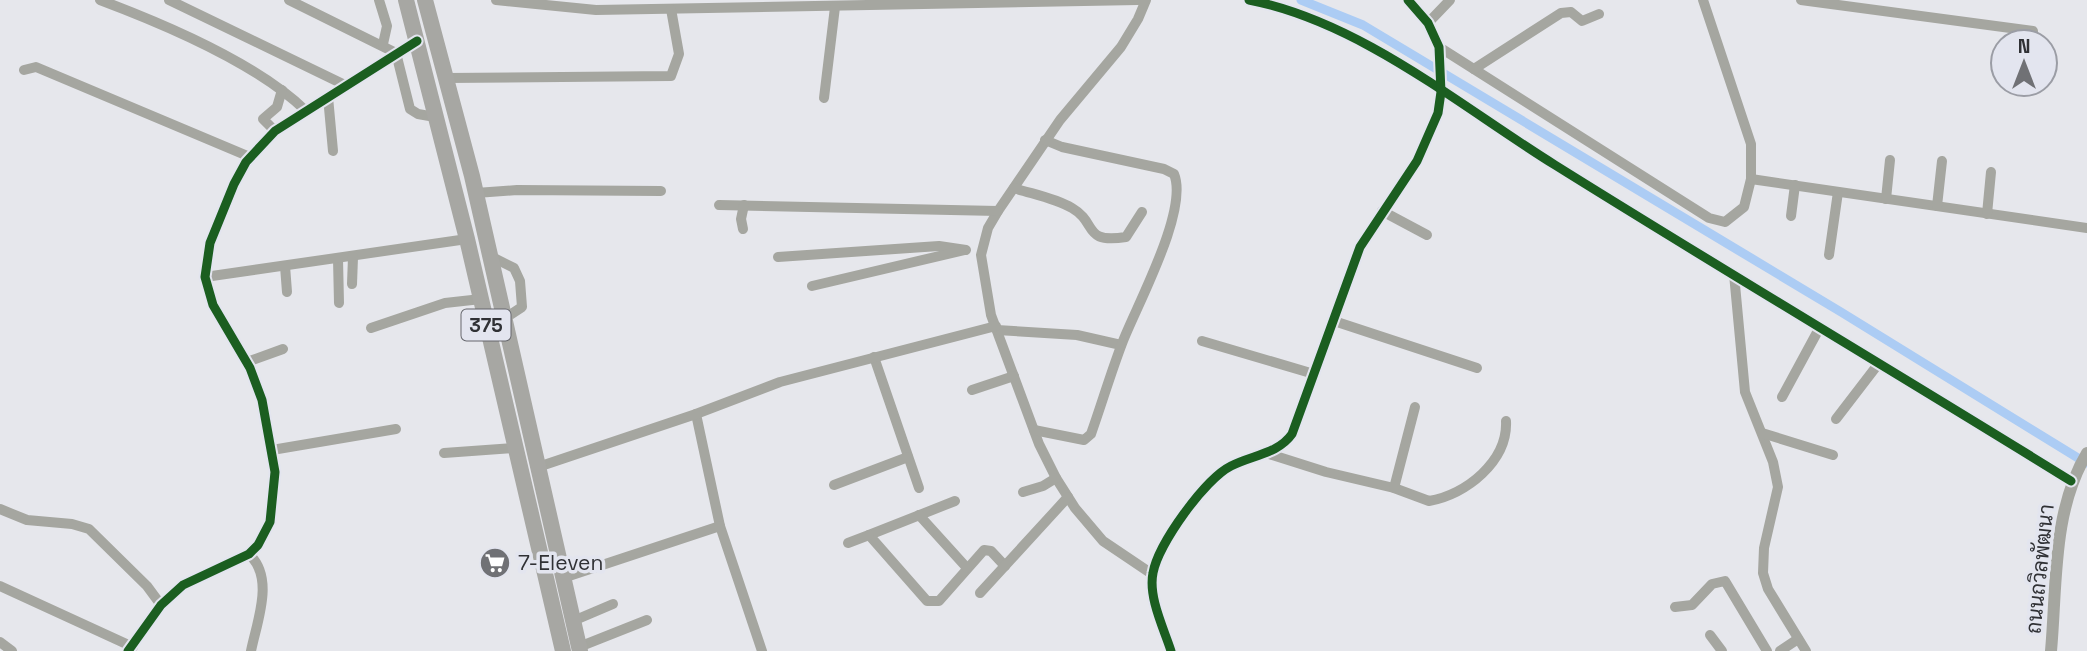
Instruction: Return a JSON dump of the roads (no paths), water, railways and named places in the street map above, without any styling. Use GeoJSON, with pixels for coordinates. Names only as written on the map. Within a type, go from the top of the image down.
{"type":"FeatureCollection","features":[{"type":"Feature","properties":{"kind":"main road","name":"375"},"geometry":{"type":"LineString","coordinates":[[406,0],[467,239],[563,651]]}},
{"type":"Feature","properties":{"kind":"main road","name":"375"},"geometry":{"type":"LineString","coordinates":[[425,0],[476,193],[580,649]]}},
{"type":"Feature","properties":{"kind":"main road"},"geometry":{"type":"LineString","coordinates":[[461,219],[476,193]]}},
{"type":"Feature","properties":{"kind":"street"},"geometry":{"type":"LineString","coordinates":[[100,0],[189,37],[282,90],[306,111]]}},
{"type":"Feature","properties":{"kind":"street"},"geometry":{"type":"LineString","coordinates":[[169,0],[347,86]]}},
{"type":"Feature","properties":{"kind":"street"},"geometry":{"type":"LineString","coordinates":[[289,0],[383,44],[396,53],[410,109],[418,114],[435,117]]}},
{"type":"Feature","properties":{"kind":"street"},"geometry":{"type":"LineString","coordinates":[[379,0],[387,26],[383,44]]}},
{"type":"Feature","properties":{"kind":"street"},"geometry":{"type":"LineString","coordinates":[[496,0],[596,10],[1138,0]]}},
{"type":"Feature","properties":{"kind":"street"},"geometry":{"type":"LineString","coordinates":[[1146,0],[1121,47],[1045,140],[998,211],[982,248],[985,291],[996,328],[1034,430],[1056,478],[1103,541],[1152,574]]}},
{"type":"Feature","properties":{"kind":"street"},"geometry":{"type":"LineString","coordinates":[[1249,0],[1338,28],[1441,87],[1879,363],[2078,475]]}},
{"type":"Feature","properties":{"kind":"street"},"geometry":{"type":"LineString","coordinates":[[1171,651],[1156,601],[1152,574],[1158,557],[1189,508],[1214,478],[1230,466],[1284,444],[1292,434],[1360,247],[1426,145],[1438,113],[1441,87],[1439,52],[1428,23],[1408,0]]}},
{"type":"Feature","properties":{"kind":"street"},"geometry":{"type":"LineString","coordinates":[[1428,23],[1450,0]]}},
{"type":"Feature","properties":{"kind":"street"},"geometry":{"type":"LineString","coordinates":[[1439,52],[1474,69],[1709,218],[1725,222],[1734,218],[1744,207],[1751,179],[1751,144],[1703,0]]}},
{"type":"Feature","properties":{"kind":"street"},"geometry":{"type":"LineString","coordinates":[[1801,0],[2011,28]]}},
{"type":"Feature","properties":{"kind":"street"},"geometry":{"type":"LineString","coordinates":[[824,98],[835,7]]}},
{"type":"Feature","properties":{"kind":"street"},"geometry":{"type":"LineString","coordinates":[[447,78],[671,76],[678,54],[671,9]]}},
{"type":"Feature","properties":{"kind":"street"},"geometry":{"type":"LineString","coordinates":[[1474,69],[1561,13],[1571,12],[1582,21],[1599,14]]}},
{"type":"Feature","properties":{"kind":"street"},"geometry":{"type":"LineString","coordinates":[[0,586],[130,649],[161,605],[183,585],[249,554],[258,545],[270,522],[275,497],[271,450],[262,400],[247,362],[213,305],[205,276],[210,243],[250,157],[275,131],[417,41]]}},
{"type":"Feature","properties":{"kind":"street"},"geometry":{"type":"LineString","coordinates":[[24,70],[36,67],[250,157]]}},
{"type":"Feature","properties":{"kind":"street"},"geometry":{"type":"LineString","coordinates":[[275,131],[263,120],[277,107],[282,90]]}},
{"type":"Feature","properties":{"kind":"street"},"geometry":{"type":"LineString","coordinates":[[328,97],[333,151]]}},
{"type":"Feature","properties":{"kind":"street"},"geometry":{"type":"LineString","coordinates":[[1034,430],[1088,438],[1121,345],[1144,289],[1160,259],[1175,204],[1177,181],[1174,174],[1164,169],[1062,147],[1045,140]]}},
{"type":"Feature","properties":{"kind":"street"},"geometry":{"type":"LineString","coordinates":[[1886,199],[1890,160]]}},
{"type":"Feature","properties":{"kind":"street"},"geometry":{"type":"LineString","coordinates":[[1937,206],[1942,161]]}},
{"type":"Feature","properties":{"kind":"street"},"geometry":{"type":"LineString","coordinates":[[1987,214],[1991,172]]}},
{"type":"Feature","properties":{"kind":"street"},"geometry":{"type":"LineString","coordinates":[[1751,179],[2087,228]]}},
{"type":"Feature","properties":{"kind":"street"},"geometry":{"type":"LineString","coordinates":[[1791,216],[1795,185]]}},
{"type":"Feature","properties":{"kind":"street"},"geometry":{"type":"LineString","coordinates":[[1014,188],[1076,210],[1089,229],[1107,239],[1126,237],[1142,212]]}},
{"type":"Feature","properties":{"kind":"street"},"geometry":{"type":"LineString","coordinates":[[476,193],[517,190],[661,191]]}},
{"type":"Feature","properties":{"kind":"street"},"geometry":{"type":"LineString","coordinates":[[1829,255],[1838,192]]}},
{"type":"Feature","properties":{"kind":"street"},"geometry":{"type":"LineString","coordinates":[[719,205],[998,211]]}},
{"type":"Feature","properties":{"kind":"street"},"geometry":{"type":"LineString","coordinates":[[743,229],[741,219],[744,205]]}},
{"type":"Feature","properties":{"kind":"street"},"geometry":{"type":"LineString","coordinates":[[1382,211],[1427,234]]}},
{"type":"Feature","properties":{"kind":"street"},"geometry":{"type":"LineString","coordinates":[[205,276],[467,239]]}},
{"type":"Feature","properties":{"kind":"street"},"geometry":{"type":"LineString","coordinates":[[778,257],[939,246],[967,250]]}},
{"type":"Feature","properties":{"kind":"street"},"geometry":{"type":"LineString","coordinates":[[812,286],[982,248]]}},
{"type":"Feature","properties":{"kind":"street"},"geometry":{"type":"LineString","coordinates":[[490,256],[514,268],[520,281],[522,307],[505,319]]}},
{"type":"Feature","properties":{"kind":"street"},"geometry":{"type":"LineString","coordinates":[[352,284],[353,257]]}},
{"type":"Feature","properties":{"kind":"street"},"geometry":{"type":"LineString","coordinates":[[338,259],[339,303]]}},
{"type":"Feature","properties":{"kind":"street"},"geometry":{"type":"LineString","coordinates":[[285,266],[287,292]]}},
{"type":"Feature","properties":{"kind":"street"},"geometry":{"type":"LineString","coordinates":[[1734,274],[1745,392],[1749,408],[1762,433],[1778,487],[1764,548],[1763,573],[1768,589],[1806,651]]}},
{"type":"Feature","properties":{"kind":"street"},"geometry":{"type":"LineString","coordinates":[[371,328],[445,303],[481,299]]}},
{"type":"Feature","properties":{"kind":"street"},"geometry":{"type":"LineString","coordinates":[[1334,321],[1477,368]]}},
{"type":"Feature","properties":{"kind":"street"},"geometry":{"type":"LineString","coordinates":[[1782,397],[1820,327]]}},
{"type":"Feature","properties":{"kind":"street"},"geometry":{"type":"LineString","coordinates":[[538,467],[696,414],[780,382],[996,328],[1077,335],[1121,345]]}},
{"type":"Feature","properties":{"kind":"street"},"geometry":{"type":"LineString","coordinates":[[1202,341],[1314,374]]}},
{"type":"Feature","properties":{"kind":"street"},"geometry":{"type":"LineString","coordinates":[[247,362],[283,349]]}},
{"type":"Feature","properties":{"kind":"street"},"geometry":{"type":"LineString","coordinates":[[874,357],[919,488]]}},
{"type":"Feature","properties":{"kind":"street"},"geometry":{"type":"LineString","coordinates":[[1836,419],[1879,363]]}},
{"type":"Feature","properties":{"kind":"street"},"geometry":{"type":"LineString","coordinates":[[972,390],[1014,376]]}},
{"type":"Feature","properties":{"kind":"street"},"geometry":{"type":"LineString","coordinates":[[1394,488],[1415,407]]}},
{"type":"Feature","properties":{"kind":"street"},"geometry":{"type":"LineString","coordinates":[[696,414],[720,526],[762,651]]}},
{"type":"Feature","properties":{"kind":"street"},"geometry":{"type":"LineString","coordinates":[[1266,453],[1326,472],[1394,488],[1429,501],[1451,493],[1491,467],[1505,442],[1506,421]]}},
{"type":"Feature","properties":{"kind":"street"},"geometry":{"type":"LineString","coordinates":[[271,450],[396,429]]}},
{"type":"Feature","properties":{"kind":"street"},"geometry":{"type":"LineString","coordinates":[[1762,433],[1833,454]]}},
{"type":"Feature","properties":{"kind":"street"},"geometry":{"type":"LineString","coordinates":[[444,453],[515,448]]}},
{"type":"Feature","properties":{"kind":"street","name":"ถนนถวิลพัฒนา"},"geometry":{"type":"LineString","coordinates":[[2051,651],[2064,505],[2087,453]]}},
{"type":"Feature","properties":{"kind":"street"},"geometry":{"type":"LineString","coordinates":[[834,485],[908,457]]}},
{"type":"Feature","properties":{"kind":"street"},"geometry":{"type":"LineString","coordinates":[[1023,492],[1044,486],[1056,478]]}},
{"type":"Feature","properties":{"kind":"street"},"geometry":{"type":"LineString","coordinates":[[980,593],[1068,496]]}},
{"type":"Feature","properties":{"kind":"street"},"geometry":{"type":"LineString","coordinates":[[848,543],[955,500]]}},
{"type":"Feature","properties":{"kind":"street"},"geometry":{"type":"LineString","coordinates":[[0,509],[27,520],[72,524],[89,529],[147,586],[161,605]]}},
{"type":"Feature","properties":{"kind":"street"},"geometry":{"type":"LineString","coordinates":[[919,515],[967,568]]}},
{"type":"Feature","properties":{"kind":"street"},"geometry":{"type":"LineString","coordinates":[[562,578],[720,526]]}},
{"type":"Feature","properties":{"kind":"street"},"geometry":{"type":"LineString","coordinates":[[869,535],[927,601],[939,601],[967,568],[988,549],[1005,566]]}},
{"type":"Feature","properties":{"kind":"street"},"geometry":{"type":"LineString","coordinates":[[249,554],[257,561],[263,580],[263,595],[251,651]]}},
{"type":"Feature","properties":{"kind":"street"},"geometry":{"type":"LineString","coordinates":[[1675,607],[1692,605],[1712,583],[1725,581],[1766,651]]}},
{"type":"Feature","properties":{"kind":"street"},"geometry":{"type":"LineString","coordinates":[[573,621],[613,604]]}},
{"type":"Feature","properties":{"kind":"street"},"geometry":{"type":"LineString","coordinates":[[580,649],[647,620]]}},
{"type":"Feature","properties":{"kind":"street"},"geometry":{"type":"LineString","coordinates":[[1710,635],[1722,651]]}},
{"type":"Feature","properties":{"kind":"street"},"geometry":{"type":"LineString","coordinates":[[1780,651],[1798,639]]}},
{"type":"Feature","properties":{"kind":"street"},"geometry":{"type":"LineString","coordinates":[[0,642],[12,651]]}},
{"type":"Feature","properties":{"kind":"waterway"},"geometry":{"type":"LineString","coordinates":[[1301,0],[1363,25],[1841,312],[2086,463]]}},
{"type":"Feature","properties":{"kind":"place","name":"7-Eleven"},"geometry":{"type":"Point","coordinates":[495,563]}}]}
